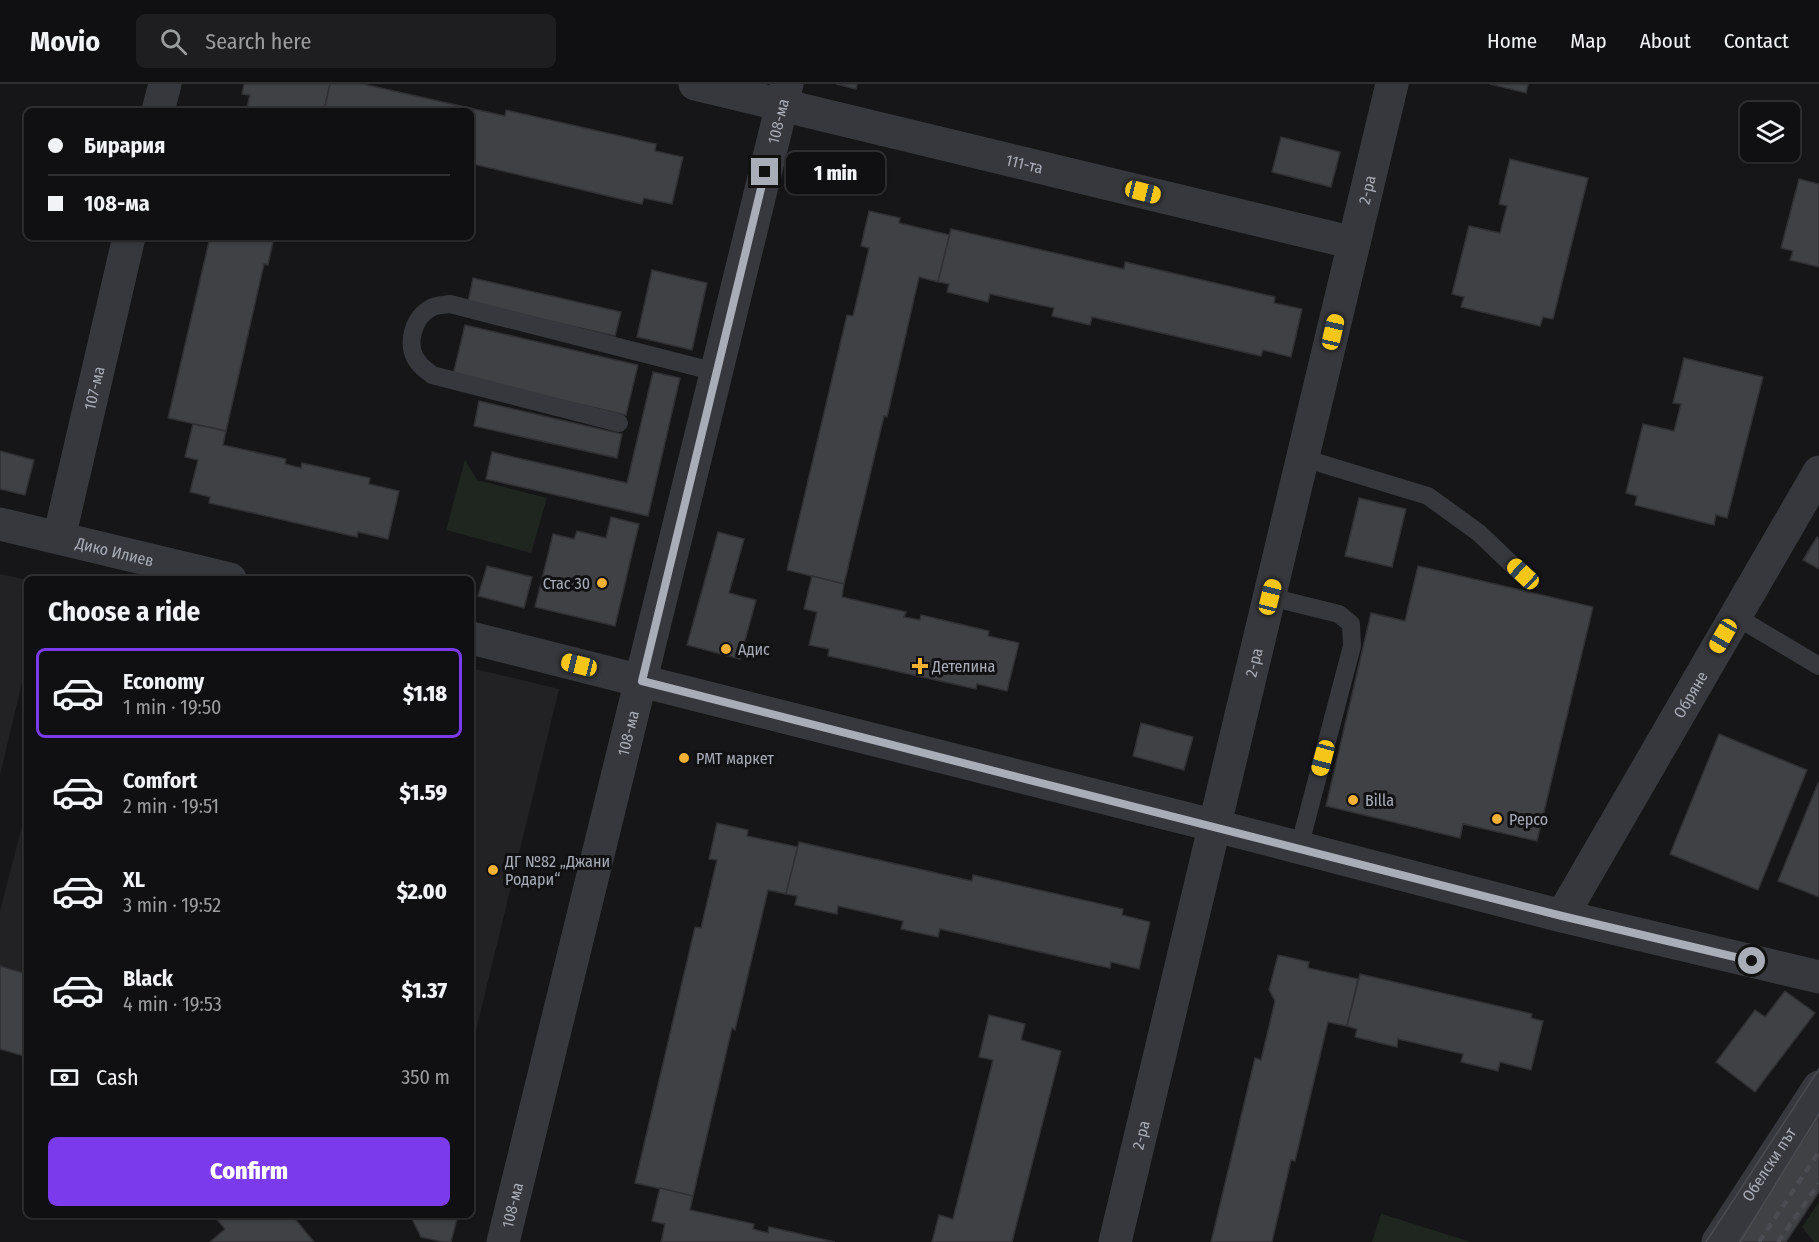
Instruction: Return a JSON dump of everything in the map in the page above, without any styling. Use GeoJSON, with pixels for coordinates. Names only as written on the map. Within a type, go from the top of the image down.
{"type":"FeatureCollection","features":[{"type":"Feature","properties":{"kind":"street"},"geometry":{"type":"LineString","coordinates":[[159,108],[165,84]]}},
{"type":"Feature","properties":{"kind":"street","name":"111-та"},"geometry":{"type":"LineString","coordinates":[[695,84],[785,95],[1354,243]]}},
{"type":"Feature","properties":{"kind":"street","name":"2-ра"},"geometry":{"type":"LineString","coordinates":[[1115,1242],[1392,84]]}},
{"type":"Feature","properties":{"kind":"street","name":"108-ма"},"geometry":{"type":"LineString","coordinates":[[503,1242],[785,95]]}},
{"type":"Feature","properties":{"kind":"street","name":"107-ма"},"geometry":{"type":"LineString","coordinates":[[59,538],[128,240]]}},
{"type":"Feature","properties":{"kind":"street","name":"Обряне"},"geometry":{"type":"LineString","coordinates":[[1562,916],[1819,472]]}},
{"type":"Feature","properties":{"kind":"street","name":"Дико Илиев"},"geometry":{"type":"LineString","coordinates":[[0,524],[217,576]]}},
{"type":"Feature","properties":{"kind":"street"},"geometry":{"type":"LineString","coordinates":[[474,639],[1562,916],[1819,977]]}},
{"type":"Feature","properties":{"kind":"street","name":"Обелски път"},"geometry":{"type":"LineString","coordinates":[[1718,1242],[1819,1087]]}},
{"type":"Feature","properties":{"kind":"lane"},"geometry":{"type":"LineString","coordinates":[[619,423],[432,375],[417,362],[412,347],[413,330],[420,316],[432,307],[450,304],[716,372]]}},
{"type":"Feature","properties":{"kind":"lane"},"geometry":{"type":"LineString","coordinates":[[1302,458],[1428,496],[1479,533],[1523,574]]}},
{"type":"Feature","properties":{"kind":"lane"},"geometry":{"type":"LineString","coordinates":[[1270,597],[1339,614],[1351,624],[1352,646],[1299,848]]}},
{"type":"Feature","properties":{"kind":"lane"},"geometry":{"type":"LineString","coordinates":[[1735,616],[1819,666]]}},
{"type":"Feature","properties":{"kind":"shaded area"},"geometry":{"type":"Polygon","coordinates":[[[465,460],[477,480],[547,498],[531,553],[446,530],[465,460]]]}},
{"type":"Feature","properties":{"kind":"shaded area"},"geometry":{"type":"Polygon","coordinates":[[[0,574],[24,579],[24,675],[0,775],[0,574]]]}},
{"type":"Feature","properties":{"kind":"shaded area","name":"ДГ №82 „Джани Родари“"},"geometry":{"type":"Polygon","coordinates":[[[474,669],[559,689],[474,1039],[474,669]]]}},
{"type":"Feature","properties":{"kind":"shaded area"},"geometry":{"type":"Polygon","coordinates":[[[24,819],[24,973],[0,966],[0,911],[24,819]]]}},
{"type":"Feature","properties":{"kind":"shaded area"},"geometry":{"type":"Polygon","coordinates":[[[1819,1202],[1819,1242],[1814,1242],[1802,1227],[1819,1202]]]}},
{"type":"Feature","properties":{"kind":"shaded area"},"geometry":{"type":"Polygon","coordinates":[[[1382,1214],[1471,1242],[1372,1242],[1382,1214]]]}},
{"type":"Feature","properties":{"kind":"building"},"geometry":{"type":"Polygon","coordinates":[[[244,84],[330,84],[325,108],[247,108],[250,95],[242,94],[244,84]]]}},
{"type":"Feature","properties":{"kind":"building"},"geometry":{"type":"Polygon","coordinates":[[[330,84],[363,84],[470,108],[325,108],[330,84]]]}},
{"type":"Feature","properties":{"kind":"building"},"geometry":{"type":"Polygon","coordinates":[[[836,84],[857,84],[856,89],[836,84]]]}},
{"type":"Feature","properties":{"kind":"building"},"geometry":{"type":"Polygon","coordinates":[[[1490,84],[1528,84],[1526,93],[1490,84]]]}},
{"type":"Feature","properties":{"kind":"building"},"geometry":{"type":"Polygon","coordinates":[[[474,109],[505,116],[506,110],[656,144],[655,151],[683,157],[672,204],[644,198],[642,204],[474,164],[474,109]]]}},
{"type":"Feature","properties":{"kind":"building"},"geometry":{"type":"Polygon","coordinates":[[[1281,137],[1340,152],[1331,187],[1272,172],[1281,137]]]}},
{"type":"Feature","properties":{"kind":"building"},"geometry":{"type":"Polygon","coordinates":[[[1510,159],[1588,178],[1553,319],[1543,317],[1540,326],[1461,307],[1464,297],[1452,294],[1469,226],[1500,233],[1507,206],[1499,204],[1510,159]]]}},
{"type":"Feature","properties":{"kind":"building"},"geometry":{"type":"Polygon","coordinates":[[[1799,179],[1819,184],[1819,267],[1790,260],[1793,251],[1781,248],[1799,179]]]}},
{"type":"Feature","properties":{"kind":"building"},"geometry":{"type":"Polygon","coordinates":[[[869,211],[900,218],[899,223],[950,235],[938,282],[919,277],[887,417],[884,416],[844,584],[787,570],[847,315],[853,316],[869,248],[861,246],[869,211]]]}},
{"type":"Feature","properties":{"kind":"building"},"geometry":{"type":"Polygon","coordinates":[[[951,229],[1124,269],[1125,262],[1275,297],[1274,303],[1302,309],[1291,357],[1263,350],[1261,356],[1092,317],[1090,325],[1052,316],[1054,308],[990,294],[988,302],[947,292],[949,284],[938,282],[951,229]]]}},
{"type":"Feature","properties":{"kind":"building"},"geometry":{"type":"Polygon","coordinates":[[[209,240],[273,240],[268,265],[264,264],[226,431],[168,418],[209,240]]]}},
{"type":"Feature","properties":{"kind":"building"},"geometry":{"type":"Polygon","coordinates":[[[652,270],[707,283],[692,350],[637,337],[652,270]]]}},
{"type":"Feature","properties":{"kind":"building"},"geometry":{"type":"Polygon","coordinates":[[[473,278],[621,312],[615,336],[468,302],[473,278]]]}},
{"type":"Feature","properties":{"kind":"building"},"geometry":{"type":"Polygon","coordinates":[[[465,325],[638,365],[626,415],[453,375],[465,325]]]}},
{"type":"Feature","properties":{"kind":"building"},"geometry":{"type":"Polygon","coordinates":[[[1684,358],[1763,377],[1727,518],[1716,515],[1714,525],[1635,505],[1637,496],[1626,493],[1643,424],[1674,431],[1681,404],[1673,403],[1684,358]]]}},
{"type":"Feature","properties":{"kind":"building"},"geometry":{"type":"Polygon","coordinates":[[[653,372],[680,378],[648,516],[486,479],[492,452],[627,483],[653,372]]]}},
{"type":"Feature","properties":{"kind":"building"},"geometry":{"type":"Polygon","coordinates":[[[479,401],[622,434],[617,458],[474,426],[479,401]]]}},
{"type":"Feature","properties":{"kind":"building"},"geometry":{"type":"Polygon","coordinates":[[[193,424],[226,431],[223,445],[286,459],[285,464],[301,468],[302,463],[370,478],[369,484],[399,491],[388,539],[358,532],[357,537],[209,503],[210,497],[190,492],[198,460],[185,457],[193,424]]]}},
{"type":"Feature","properties":{"kind":"building"},"geometry":{"type":"Polygon","coordinates":[[[0,451],[34,460],[25,495],[0,489],[0,451]]]}},
{"type":"Feature","properties":{"kind":"building"},"geometry":{"type":"Polygon","coordinates":[[[1359,498],[1406,509],[1392,567],[1345,556],[1359,498]]]}},
{"type":"Feature","properties":{"kind":"building"},"geometry":{"type":"Polygon","coordinates":[[[611,517],[639,524],[615,626],[535,607],[553,534],[574,539],[577,531],[606,538],[611,517]]]}},
{"type":"Feature","properties":{"kind":"building"},"geometry":{"type":"Polygon","coordinates":[[[718,532],[744,539],[729,593],[756,600],[740,659],[687,645],[718,532]]]}},
{"type":"Feature","properties":{"kind":"building"},"geometry":{"type":"Polygon","coordinates":[[[1817,537],[1819,538],[1819,569],[1803,560],[1817,537]]]}},
{"type":"Feature","properties":{"kind":"building"},"geometry":{"type":"Polygon","coordinates":[[[487,566],[532,577],[524,608],[478,596],[487,566]]]}},
{"type":"Feature","properties":{"kind":"building"},"geometry":{"type":"Polygon","coordinates":[[[1418,566],[1593,607],[1537,841],[1463,824],[1460,838],[1326,806],[1371,613],[1405,621],[1418,566]]]}},
{"type":"Feature","properties":{"kind":"building"},"geometry":{"type":"Polygon","coordinates":[[[812,576],[844,584],[842,597],[906,612],[904,617],[920,620],[921,615],[989,631],[988,636],[1019,643],[1007,691],[977,684],[976,689],[828,656],[829,649],[809,645],[817,612],[804,609],[812,576]]]}},
{"type":"Feature","properties":{"kind":"building"},"geometry":{"type":"Polygon","coordinates":[[[1141,723],[1193,737],[1184,770],[1133,756],[1141,723]]]}},
{"type":"Feature","properties":{"kind":"building"},"geometry":{"type":"Polygon","coordinates":[[[1719,734],[1807,770],[1758,890],[1670,854],[1719,734]]]}},
{"type":"Feature","properties":{"kind":"building"},"geometry":{"type":"Polygon","coordinates":[[[1819,784],[1819,897],[1778,881],[1819,784]]]}},
{"type":"Feature","properties":{"kind":"building"},"geometry":{"type":"Polygon","coordinates":[[[717,823],[748,830],[747,836],[798,847],[786,894],[768,890],[735,1030],[732,1028],[693,1196],[635,1183],[695,927],[701,928],[717,860],[709,859],[717,823]]]}},
{"type":"Feature","properties":{"kind":"building"},"geometry":{"type":"Polygon","coordinates":[[[799,842],[972,881],[973,875],[1123,909],[1122,915],[1150,922],[1139,969],[1111,962],[1110,968],[940,929],[938,937],[901,929],[903,921],[838,906],[837,914],[795,905],[797,896],[786,894],[799,842]]]}},
{"type":"Feature","properties":{"kind":"building"},"geometry":{"type":"Polygon","coordinates":[[[1278,955],[1309,962],[1308,968],[1358,979],[1347,1026],[1328,1022],[1295,1161],[1291,1160],[1272,1242],[1211,1242],[1255,1058],[1261,1060],[1275,1001],[1269,990],[1278,955]]]}},
{"type":"Feature","properties":{"kind":"building"},"geometry":{"type":"Polygon","coordinates":[[[0,966],[24,973],[24,1056],[0,1049],[0,966]]]}},
{"type":"Feature","properties":{"kind":"building"},"geometry":{"type":"Polygon","coordinates":[[[1360,974],[1532,1014],[1531,1018],[1543,1021],[1531,1070],[1500,1062],[1498,1071],[1461,1062],[1463,1054],[1398,1039],[1397,1047],[1355,1037],[1357,1029],[1347,1026],[1360,974]]]}},
{"type":"Feature","properties":{"kind":"building"},"geometry":{"type":"Polygon","coordinates":[[[1785,991],[1815,1013],[1755,1092],[1716,1062],[1755,1010],[1765,1017],[1785,991]]]}},
{"type":"Feature","properties":{"kind":"building"},"geometry":{"type":"Polygon","coordinates":[[[989,1015],[1025,1024],[1021,1040],[1061,1051],[1012,1242],[932,1242],[939,1215],[953,1219],[993,1060],[979,1057],[989,1015]]]}},
{"type":"Feature","properties":{"kind":"building"},"geometry":{"type":"Polygon","coordinates":[[[1819,1113],[1819,1192],[1786,1242],[1734,1242],[1819,1113]]]}},
{"type":"Feature","properties":{"kind":"building"},"geometry":{"type":"Polygon","coordinates":[[[660,1188],[693,1196],[690,1210],[754,1224],[753,1229],[768,1233],[769,1227],[835,1242],[661,1242],[665,1224],[652,1221],[660,1188]]]}},
{"type":"Feature","properties":{"kind":"building"},"geometry":{"type":"Polygon","coordinates":[[[216,1218],[294,1218],[314,1242],[210,1242],[225,1229],[216,1218]]]}},
{"type":"Feature","properties":{"kind":"building"},"geometry":{"type":"Polygon","coordinates":[[[412,1218],[457,1218],[451,1242],[421,1237],[412,1218]]]}},
{"type":"Feature","properties":{"kind":"tram line"},"geometry":{"type":"LineString","coordinates":[[1706,1242],[1819,1069]]}},
{"type":"Feature","properties":{"kind":"tram line"},"geometry":{"type":"LineString","coordinates":[[1740,1242],[1819,1114]]}},
{"type":"Feature","properties":{"kind":"railway"},"geometry":{"type":"LineString","coordinates":[[1759,1242],[1819,1152]]}},
{"type":"Feature","properties":{"kind":"railway"},"geometry":{"type":"LineString","coordinates":[[1778,1242],[1819,1183]]}},
{"type":"Feature","properties":{"kind":"place","name":"Стас 30"},"geometry":{"type":"Point","coordinates":[602,583]}},
{"type":"Feature","properties":{"kind":"place","name":"Адис"},"geometry":{"type":"Point","coordinates":[726,649]}},
{"type":"Feature","properties":{"kind":"place","name":"Детелина"},"geometry":{"type":"Point","coordinates":[920,666]}},
{"type":"Feature","properties":{"kind":"place","name":"РМТ маркет"},"geometry":{"type":"Point","coordinates":[684,758]}},
{"type":"Feature","properties":{"kind":"place","name":"Billa"},"geometry":{"type":"Point","coordinates":[1353,800]}},
{"type":"Feature","properties":{"kind":"place","name":"Pepco"},"geometry":{"type":"Point","coordinates":[1497,819]}},
{"type":"Feature","properties":{"kind":"place","name":"ДГ №82 „Джани Родари“"},"geometry":{"type":"Point","coordinates":[493,870]}},
{"type":"Feature","properties":{"kind":"route"},"geometry":{"type":"LineString","coordinates":[[765,172],[642,681],[1562,916],[1752,961]]}}]}
